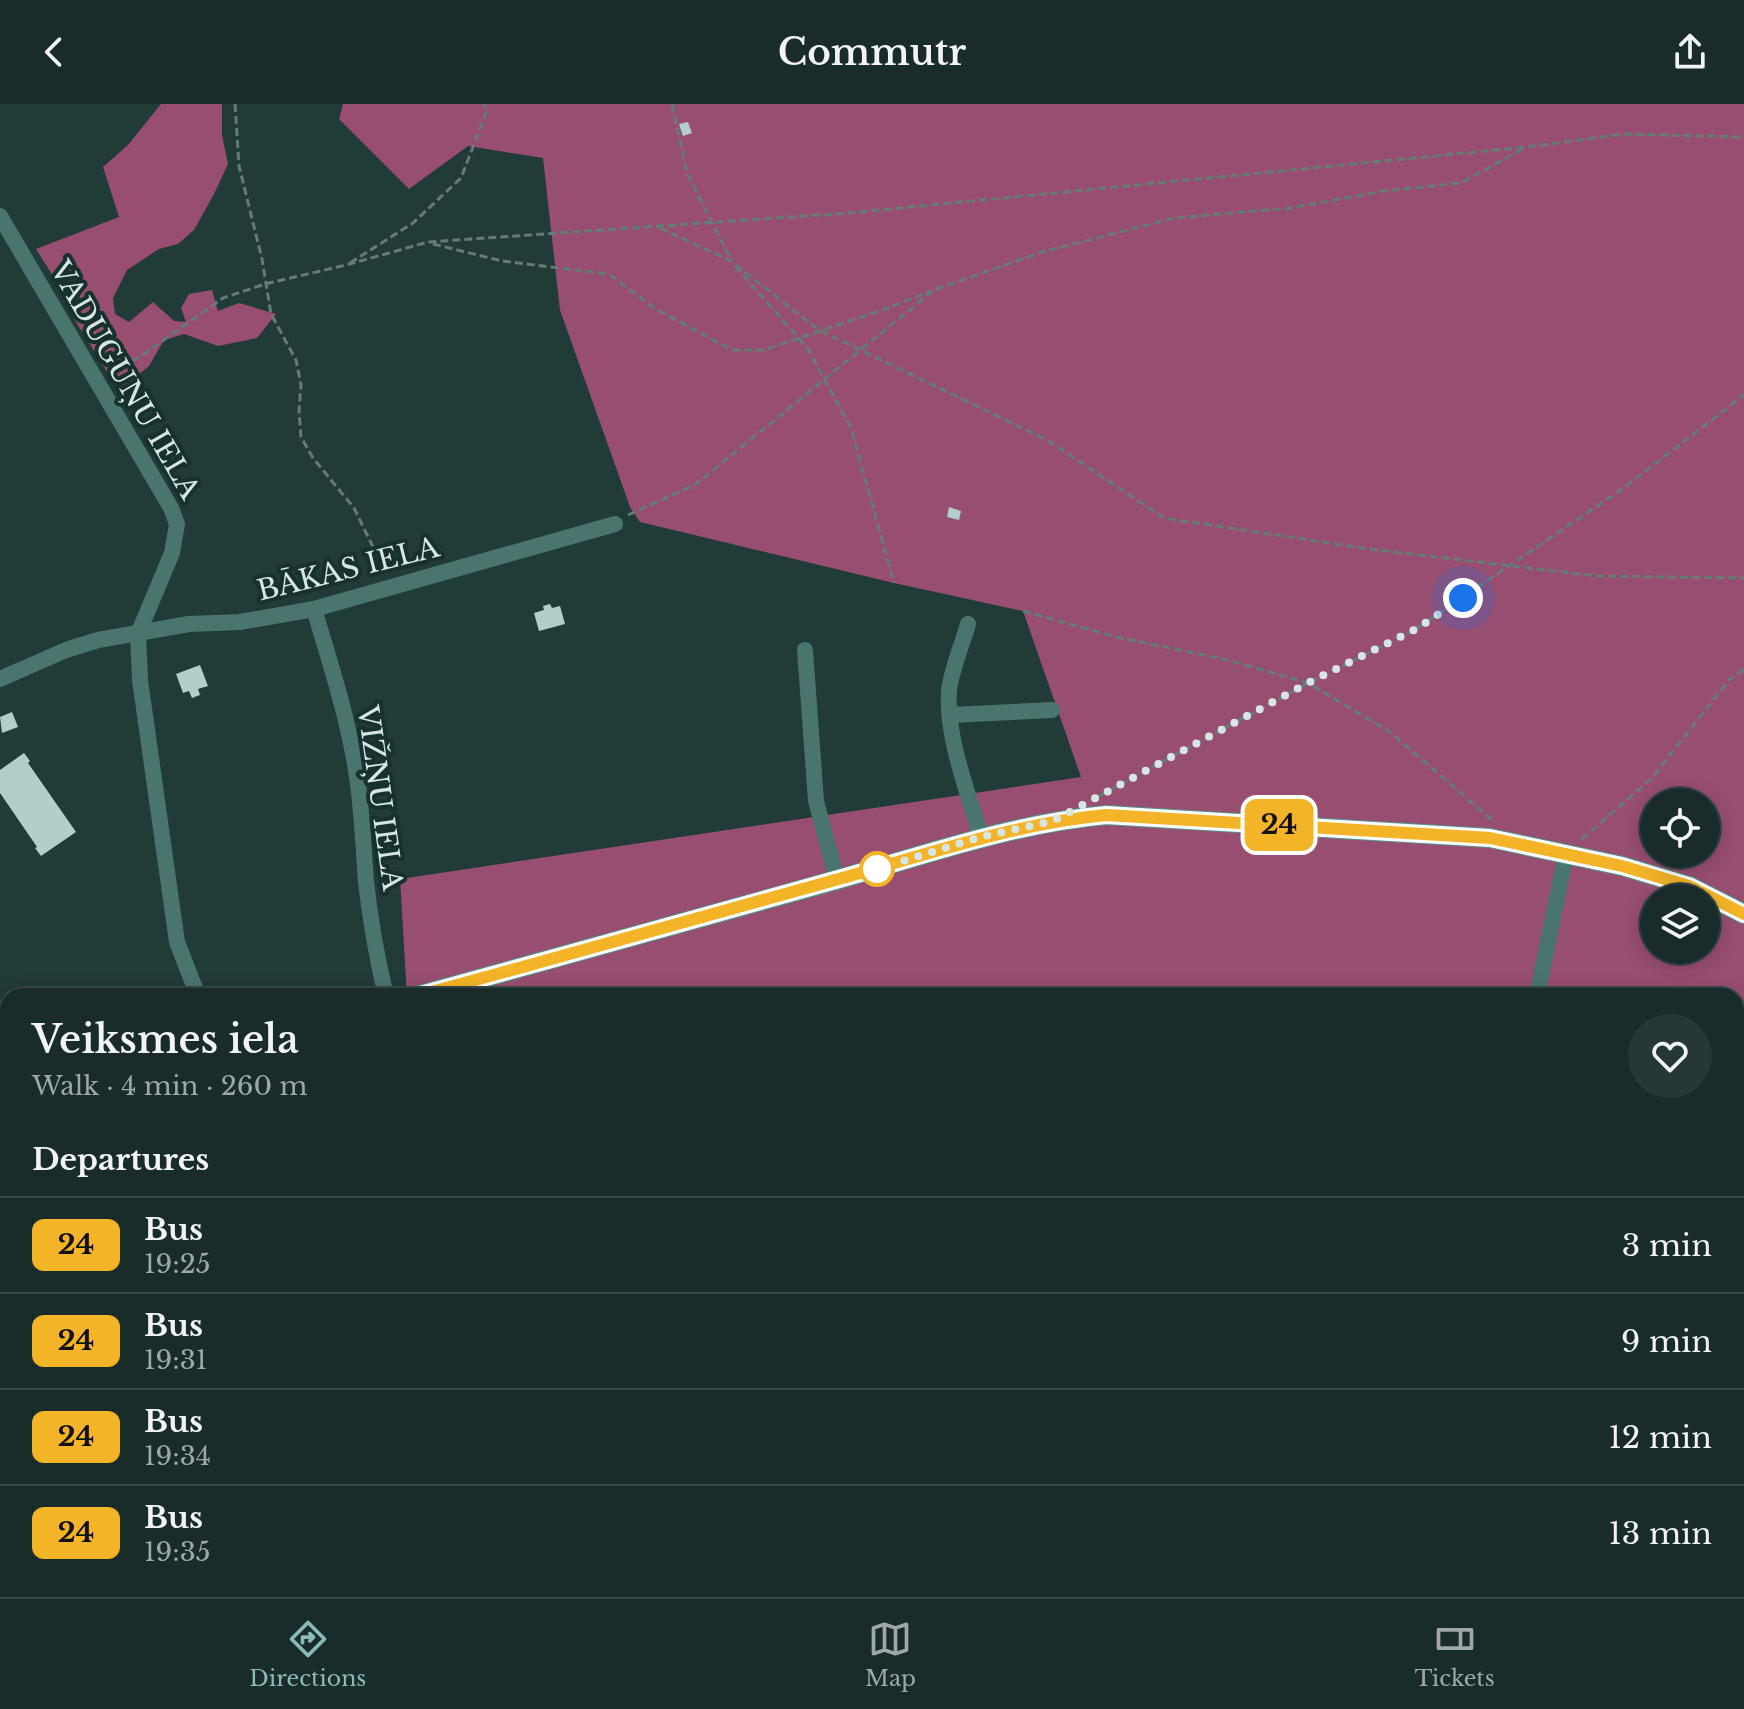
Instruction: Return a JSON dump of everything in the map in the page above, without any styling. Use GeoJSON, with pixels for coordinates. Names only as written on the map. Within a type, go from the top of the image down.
{"type":"FeatureCollection","features":[{"type":"Feature","properties":{"kind":"main road"},"geometry":{"type":"LineString","coordinates":[[446,988],[981,837],[1053,821],[1106,815],[1490,838],[1622,866],[1689,886],[1744,914]]}},
{"type":"Feature","properties":{"kind":"street","name":"VADUGUŅU IELA"},"geometry":{"type":"LineString","coordinates":[[0,216],[7,242],[97,381],[171,508],[177,524],[172,553],[138,634],[140,680],[177,942],[195,988]]}},
{"type":"Feature","properties":{"kind":"street","name":"BĀKAS IELA"},"geometry":{"type":"LineString","coordinates":[[0,679],[66,650],[98,640],[189,624],[240,622],[314,609],[615,524]]}},
{"type":"Feature","properties":{"kind":"street","name":"VIŽŅU IELA"},"geometry":{"type":"LineString","coordinates":[[314,609],[343,708],[355,767],[375,947],[384,988]]}},
{"type":"Feature","properties":{"kind":"street"},"geometry":{"type":"LineString","coordinates":[[968,624],[949,689],[950,715],[955,749],[981,837]]}},
{"type":"Feature","properties":{"kind":"street"},"geometry":{"type":"LineString","coordinates":[[805,650],[816,801],[837,880]]}},
{"type":"Feature","properties":{"kind":"street"},"geometry":{"type":"LineString","coordinates":[[950,715],[1052,710]]}},
{"type":"Feature","properties":{"kind":"street"},"geometry":{"type":"LineString","coordinates":[[1539,988],[1566,854]]}},
{"type":"Feature","properties":{"kind":"path"},"geometry":{"type":"LineString","coordinates":[[235,104],[239,166],[262,259],[271,314],[296,360],[301,385],[301,437],[313,458],[354,508],[374,549],[378,591]]}},
{"type":"Feature","properties":{"kind":"path"},"geometry":{"type":"LineString","coordinates":[[346,265],[413,223],[461,178],[486,113],[484,104]]}},
{"type":"Feature","properties":{"kind":"path"},"geometry":{"type":"LineString","coordinates":[[672,104],[687,173],[731,261],[808,349],[851,428],[894,583]]}},
{"type":"Feature","properties":{"kind":"path"},"geometry":{"type":"LineString","coordinates":[[97,381],[144,354],[223,298],[265,284],[428,242],[849,213],[1527,147],[1625,134],[1744,137]]}},
{"type":"Feature","properties":{"kind":"path"},"geometry":{"type":"LineString","coordinates":[[428,242],[502,261],[609,274],[654,308],[732,350],[764,350],[1042,252],[1174,218],[1290,208],[1384,191],[1461,183],[1527,147]]}},
{"type":"Feature","properties":{"kind":"path"},"geometry":{"type":"LineString","coordinates":[[656,226],[731,261],[819,330],[1047,440],[1164,518],[1369,549],[1596,576],[1744,578]]}},
{"type":"Feature","properties":{"kind":"path"},"geometry":{"type":"LineString","coordinates":[[615,524],[639,509],[696,484],[934,290]]}},
{"type":"Feature","properties":{"kind":"path"},"geometry":{"type":"LineString","coordinates":[[1093,799],[1308,683],[1416,629],[1625,487],[1744,395]]}},
{"type":"Feature","properties":{"kind":"path"},"geometry":{"type":"LineString","coordinates":[[1023,611],[1116,637],[1228,660],[1308,683],[1390,732],[1496,823]]}},
{"type":"Feature","properties":{"kind":"path"},"geometry":{"type":"LineString","coordinates":[[1566,854],[1652,778],[1729,680],[1744,669]]}},
{"type":"Feature","properties":{"kind":"shaded area"},"geometry":{"type":"Polygon","coordinates":[[[161,104],[222,104],[222,135],[228,164],[194,230],[178,244],[159,249],[127,270],[113,298],[115,314],[129,322],[153,302],[174,321],[186,322],[181,308],[189,294],[212,290],[218,311],[239,303],[276,314],[257,338],[218,346],[184,334],[164,340],[149,366],[119,391],[73,317],[83,309],[73,272],[53,276],[36,249],[119,217],[103,167],[128,145],[161,104]]]}},
{"type":"Feature","properties":{"kind":"shaded area"},"geometry":{"type":"Polygon","coordinates":[[[343,104],[1744,104],[1744,988],[407,988],[400,879],[1081,777],[1023,611],[640,522],[630,507],[560,310],[543,158],[468,146],[409,189],[339,119],[343,104]]]}},
{"type":"Feature","properties":{"kind":"building"},"geometry":{"type":"Polygon","coordinates":[[[688,122],[692,133],[683,136],[679,124],[688,122]]]}},
{"type":"Feature","properties":{"kind":"building"},"geometry":{"type":"Polygon","coordinates":[[[949,507],[961,511],[959,520],[947,517],[949,507]]]}},
{"type":"Feature","properties":{"kind":"building"},"geometry":{"type":"Polygon","coordinates":[[[550,604],[552,608],[560,606],[565,624],[539,631],[534,613],[550,604]]]}},
{"type":"Feature","properties":{"kind":"building"},"geometry":{"type":"Polygon","coordinates":[[[200,665],[208,686],[198,689],[200,695],[192,698],[189,691],[183,693],[176,674],[200,665]]]}},
{"type":"Feature","properties":{"kind":"building"},"geometry":{"type":"Polygon","coordinates":[[[12,712],[18,727],[2,733],[0,717],[12,712]]]}},
{"type":"Feature","properties":{"kind":"building"},"geometry":{"type":"Polygon","coordinates":[[[24,753],[76,832],[41,856],[0,793],[0,770],[24,753]]]}},
{"type":"Feature","properties":{"kind":"bus line","name":"24"},"geometry":{"type":"LineString","coordinates":[[446,988],[757,903],[981,837],[1053,821],[1106,815],[1490,838],[1622,866],[1689,886],[1744,914]]}},
{"type":"Feature","properties":{"kind":"route"},"geometry":{"type":"LineString","coordinates":[[877,869],[981,837],[1053,821],[1308,683],[1416,629],[1463,598]]}}]}
